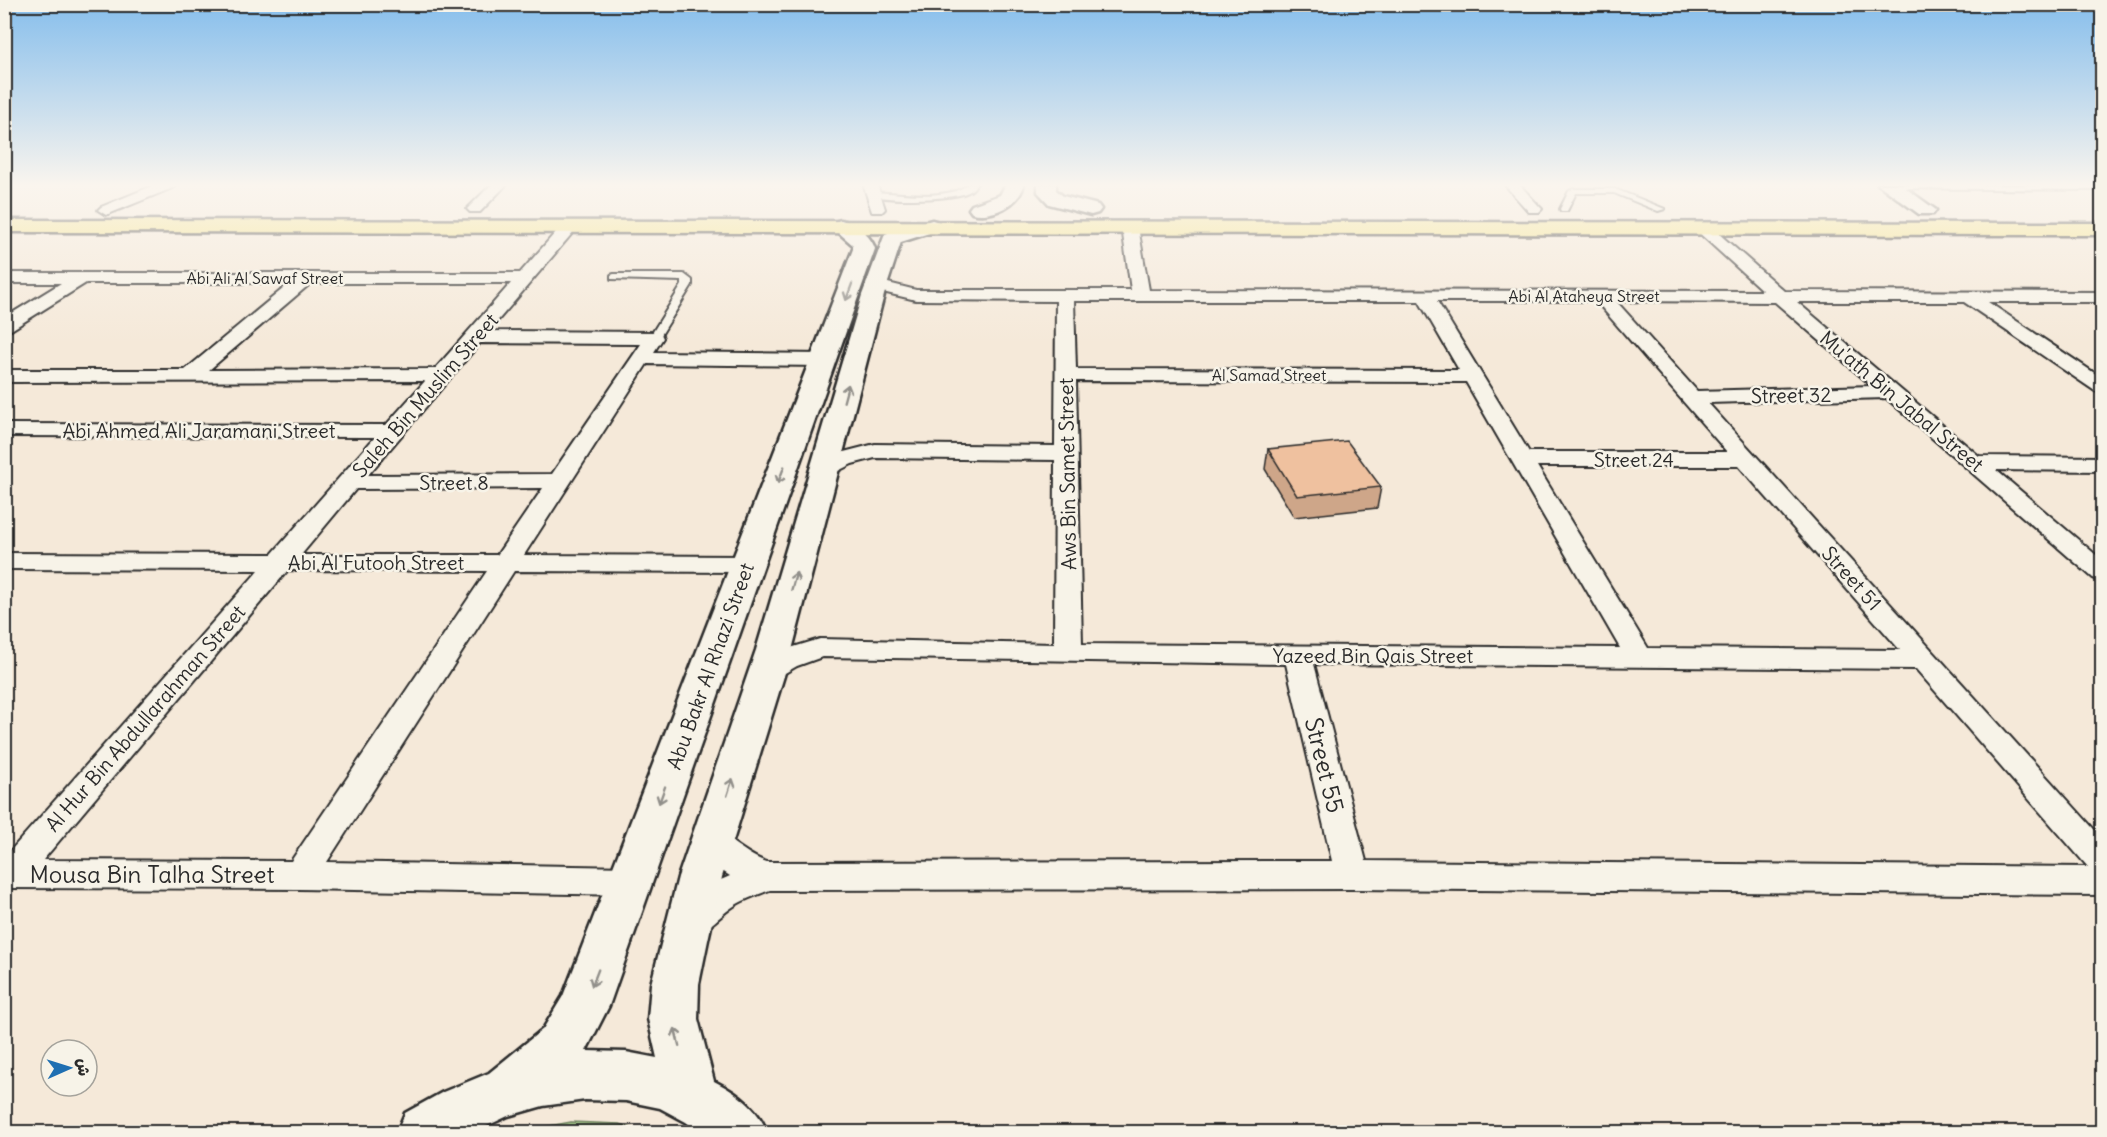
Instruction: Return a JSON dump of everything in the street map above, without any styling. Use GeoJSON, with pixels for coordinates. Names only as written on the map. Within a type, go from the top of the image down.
{"type":"FeatureCollection","features":[{"type":"Feature","properties":{"kind":"street","name":"Saleh Bin Muslim Street"},"geometry":{"type":"LineString","coordinates":[[280,562],[560,237]]}},
{"type":"Feature","properties":{"kind":"street","name":"Abu Bakr Al Rhazi Street"},"geometry":{"type":"LineString","coordinates":[[508,1090],[561,1046],[584,1006],[825,360],[864,249],[863,243],[856,237]]}},
{"type":"Feature","properties":{"kind":"street"},"geometry":{"type":"LineString","coordinates":[[691,1094],[673,1019],[675,984],[700,877],[768,670],[873,297],[894,237]]}},
{"type":"Feature","properties":{"kind":"street"},"geometry":{"type":"LineString","coordinates":[[1132,237],[1141,295]]}},
{"type":"Feature","properties":{"kind":"street","name":"Mu'ath Bin Jabal Street"},"geometry":{"type":"LineString","coordinates":[[1713,237],[2103,573]]}},
{"type":"Feature","properties":{"kind":"street","name":"Abi Ali Al Sawaf Street"},"geometry":{"type":"LineString","coordinates":[[4,278],[525,278]]}},
{"type":"Feature","properties":{"kind":"street"},"geometry":{"type":"LineString","coordinates":[[4,326],[82,278]]}},
{"type":"Feature","properties":{"kind":"street"},"geometry":{"type":"LineString","coordinates":[[191,375],[307,278]]}},
{"type":"Feature","properties":{"kind":"street"},"geometry":{"type":"LineString","coordinates":[[873,297],[916,295]]}},
{"type":"Feature","properties":{"kind":"street"},"geometry":{"type":"LineString","coordinates":[[873,297],[916,295]]}},
{"type":"Feature","properties":{"kind":"street","name":"Abi Al Ataheya Street"},"geometry":{"type":"LineString","coordinates":[[916,295],[2103,297]]}},
{"type":"Feature","properties":{"kind":"street","name":"Aws Bin Samet Street"},"geometry":{"type":"LineString","coordinates":[[1065,295],[1068,653]]}},
{"type":"Feature","properties":{"kind":"street"},"geometry":{"type":"LineString","coordinates":[[1424,295],[1640,657]]}},
{"type":"Feature","properties":{"kind":"street","name":"Street 51"},"geometry":{"type":"LineString","coordinates":[[1601,296],[2103,860]]}},
{"type":"Feature","properties":{"kind":"street"},"geometry":{"type":"LineString","coordinates":[[1968,297],[2100,384]]}},
{"type":"Feature","properties":{"kind":"street"},"geometry":{"type":"LineString","coordinates":[[474,337],[825,360]]}},
{"type":"Feature","properties":{"kind":"street"},"geometry":{"type":"LineString","coordinates":[[300,875],[647,348]]}},
{"type":"Feature","properties":{"kind":"street"},"geometry":{"type":"LineString","coordinates":[[4,376],[442,375]]}},
{"type":"Feature","properties":{"kind":"street","name":"Al Samad Street"},"geometry":{"type":"LineString","coordinates":[[1066,375],[1472,376]]}},
{"type":"Feature","properties":{"kind":"street","name":"Street 32"},"geometry":{"type":"LineString","coordinates":[[1691,397],[1891,392]]}},
{"type":"Feature","properties":{"kind":"street","name":"Abi Ahmed Ali Jaramani Street"},"geometry":{"type":"LineString","coordinates":[[4,430],[394,431]]}},
{"type":"Feature","properties":{"kind":"street"},"geometry":{"type":"LineString","coordinates":[[830,453],[844,459],[875,451]]}},
{"type":"Feature","properties":{"kind":"street"},"geometry":{"type":"LineString","coordinates":[[830,453],[875,451],[1068,453]]}},
{"type":"Feature","properties":{"kind":"street","name":"Street 24"},"geometry":{"type":"LineString","coordinates":[[1521,459],[1746,459]]}},
{"type":"Feature","properties":{"kind":"street"},"geometry":{"type":"LineString","coordinates":[[1974,463],[2103,464]]}},
{"type":"Feature","properties":{"kind":"street","name":"Street 8"},"geometry":{"type":"LineString","coordinates":[[349,482],[559,481]]}},
{"type":"Feature","properties":{"kind":"street","name":"Abi Al Futooh Street"},"geometry":{"type":"LineString","coordinates":[[6,562],[748,564]]}},
{"type":"Feature","properties":{"kind":"street","name":"Al Hur Bin Abdullarahman Street"},"geometry":{"type":"LineString","coordinates":[[7,877],[280,562]]}},
{"type":"Feature","properties":{"kind":"street"},"geometry":{"type":"LineString","coordinates":[[781,625],[802,640],[820,648]]}},
{"type":"Feature","properties":{"kind":"street"},"geometry":{"type":"LineString","coordinates":[[768,670],[788,659],[820,648]]}},
{"type":"Feature","properties":{"kind":"street","name":"Yazeed Bin Qais Street"},"geometry":{"type":"LineString","coordinates":[[820,648],[1068,653],[1926,660]]}},
{"type":"Feature","properties":{"kind":"street","name":"Street 55"},"geometry":{"type":"LineString","coordinates":[[1298,655],[1352,875]]}},
{"type":"Feature","properties":{"kind":"street"},"geometry":{"type":"LineString","coordinates":[[711,845],[741,867],[767,876],[1352,875],[2103,881]]}},
{"type":"Feature","properties":{"kind":"street","name":"Mousa Bin Talha Street"},"geometry":{"type":"LineString","coordinates":[[7,877],[300,875],[630,881]]}},
{"type":"Feature","properties":{"kind":"street"},"geometry":{"type":"LineString","coordinates":[[691,919],[726,892],[767,876]]}},
{"type":"Feature","properties":{"kind":"street"},"geometry":{"type":"LineString","coordinates":[[424,1132],[452,1115],[508,1090],[574,1075],[636,1076],[691,1094],[722,1114],[740,1132]]}},
{"type":"Feature","properties":{"kind":"lane"},"geometry":{"type":"LineString","coordinates":[[614,277],[684,277],[687,280],[687,285],[647,348]]}},
{"type":"Feature","properties":{"kind":"green space"},"geometry":{"type":"Polygon","coordinates":[[[571,1122],[619,1124],[642,1132],[517,1132],[571,1122]]]}},
{"type":"Feature","properties":{"kind":"building"},"geometry":{"type":"Polygon","coordinates":[[[1347,441],[1381,487],[1297,496],[1268,449],[1347,441]]]}}]}
